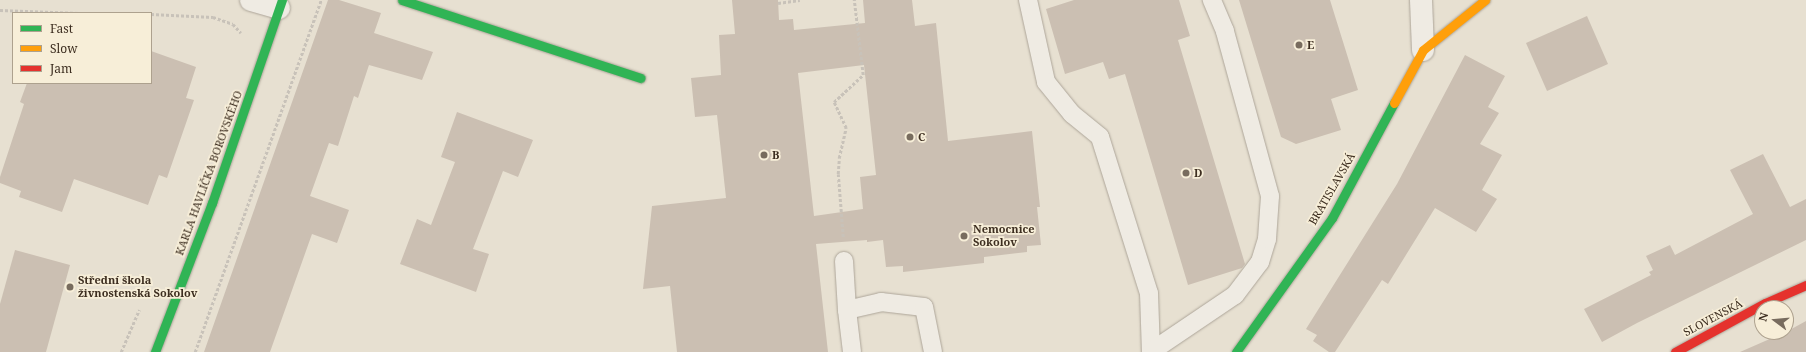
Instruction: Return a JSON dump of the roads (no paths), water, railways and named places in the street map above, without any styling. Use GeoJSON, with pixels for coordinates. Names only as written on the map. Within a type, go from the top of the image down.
{"type":"FeatureCollection","features":[{"type":"Feature","properties":{"kind":"street"},"geometry":{"type":"LineString","coordinates":[[251,0],[280,4]]}},
{"type":"Feature","properties":{"kind":"street"},"geometry":{"type":"LineString","coordinates":[[402,0],[641,78]]}},
{"type":"Feature","properties":{"kind":"street"},"geometry":{"type":"LineString","coordinates":[[1420,0],[1423,50]]}},
{"type":"Feature","properties":{"kind":"street"},"geometry":{"type":"LineString","coordinates":[[1423,50],[1485,0]]}},
{"type":"Feature","properties":{"kind":"street","name":"KARLA HAVLÍČKA BOROVSKÉHO"},"geometry":{"type":"LineString","coordinates":[[155,352],[212,203],[280,4]]}},
{"type":"Feature","properties":{"kind":"street","name":"BRATISLAVSKÁ"},"geometry":{"type":"LineString","coordinates":[[1236,352],[1332,218],[1423,50]]}},
{"type":"Feature","properties":{"kind":"street","name":"SLOVENSKÁ"},"geometry":{"type":"LineString","coordinates":[[1675,352],[1765,303],[1806,285]]}},
{"type":"Feature","properties":{"kind":"lane"},"geometry":{"type":"LineString","coordinates":[[1028,0],[1046,82],[1072,114],[1100,137],[1149,293],[1152,351]]}},
{"type":"Feature","properties":{"kind":"lane"},"geometry":{"type":"LineString","coordinates":[[1152,351],[1236,295],[1260,262],[1267,239],[1270,196],[1225,31],[1212,0]]}},
{"type":"Feature","properties":{"kind":"lane"},"geometry":{"type":"LineString","coordinates":[[844,261],[847,310],[852,352]]}},
{"type":"Feature","properties":{"kind":"lane"},"geometry":{"type":"LineString","coordinates":[[847,310],[881,302],[924,307],[933,352]]}},
{"type":"Feature","properties":{"kind":"place","name":"E"},"geometry":{"type":"Point","coordinates":[1299,45]}},
{"type":"Feature","properties":{"kind":"place","name":"C"},"geometry":{"type":"Point","coordinates":[910,137]}},
{"type":"Feature","properties":{"kind":"place","name":"B"},"geometry":{"type":"Point","coordinates":[764,155]}},
{"type":"Feature","properties":{"kind":"place","name":"D"},"geometry":{"type":"Point","coordinates":[1186,173]}},
{"type":"Feature","properties":{"kind":"place","name":"Nemocnice Sokolov"},"geometry":{"type":"Point","coordinates":[964,236]}},
{"type":"Feature","properties":{"kind":"place","name":"Střední škola živnostenská Sokolov"},"geometry":{"type":"Point","coordinates":[70,287]}}]}
